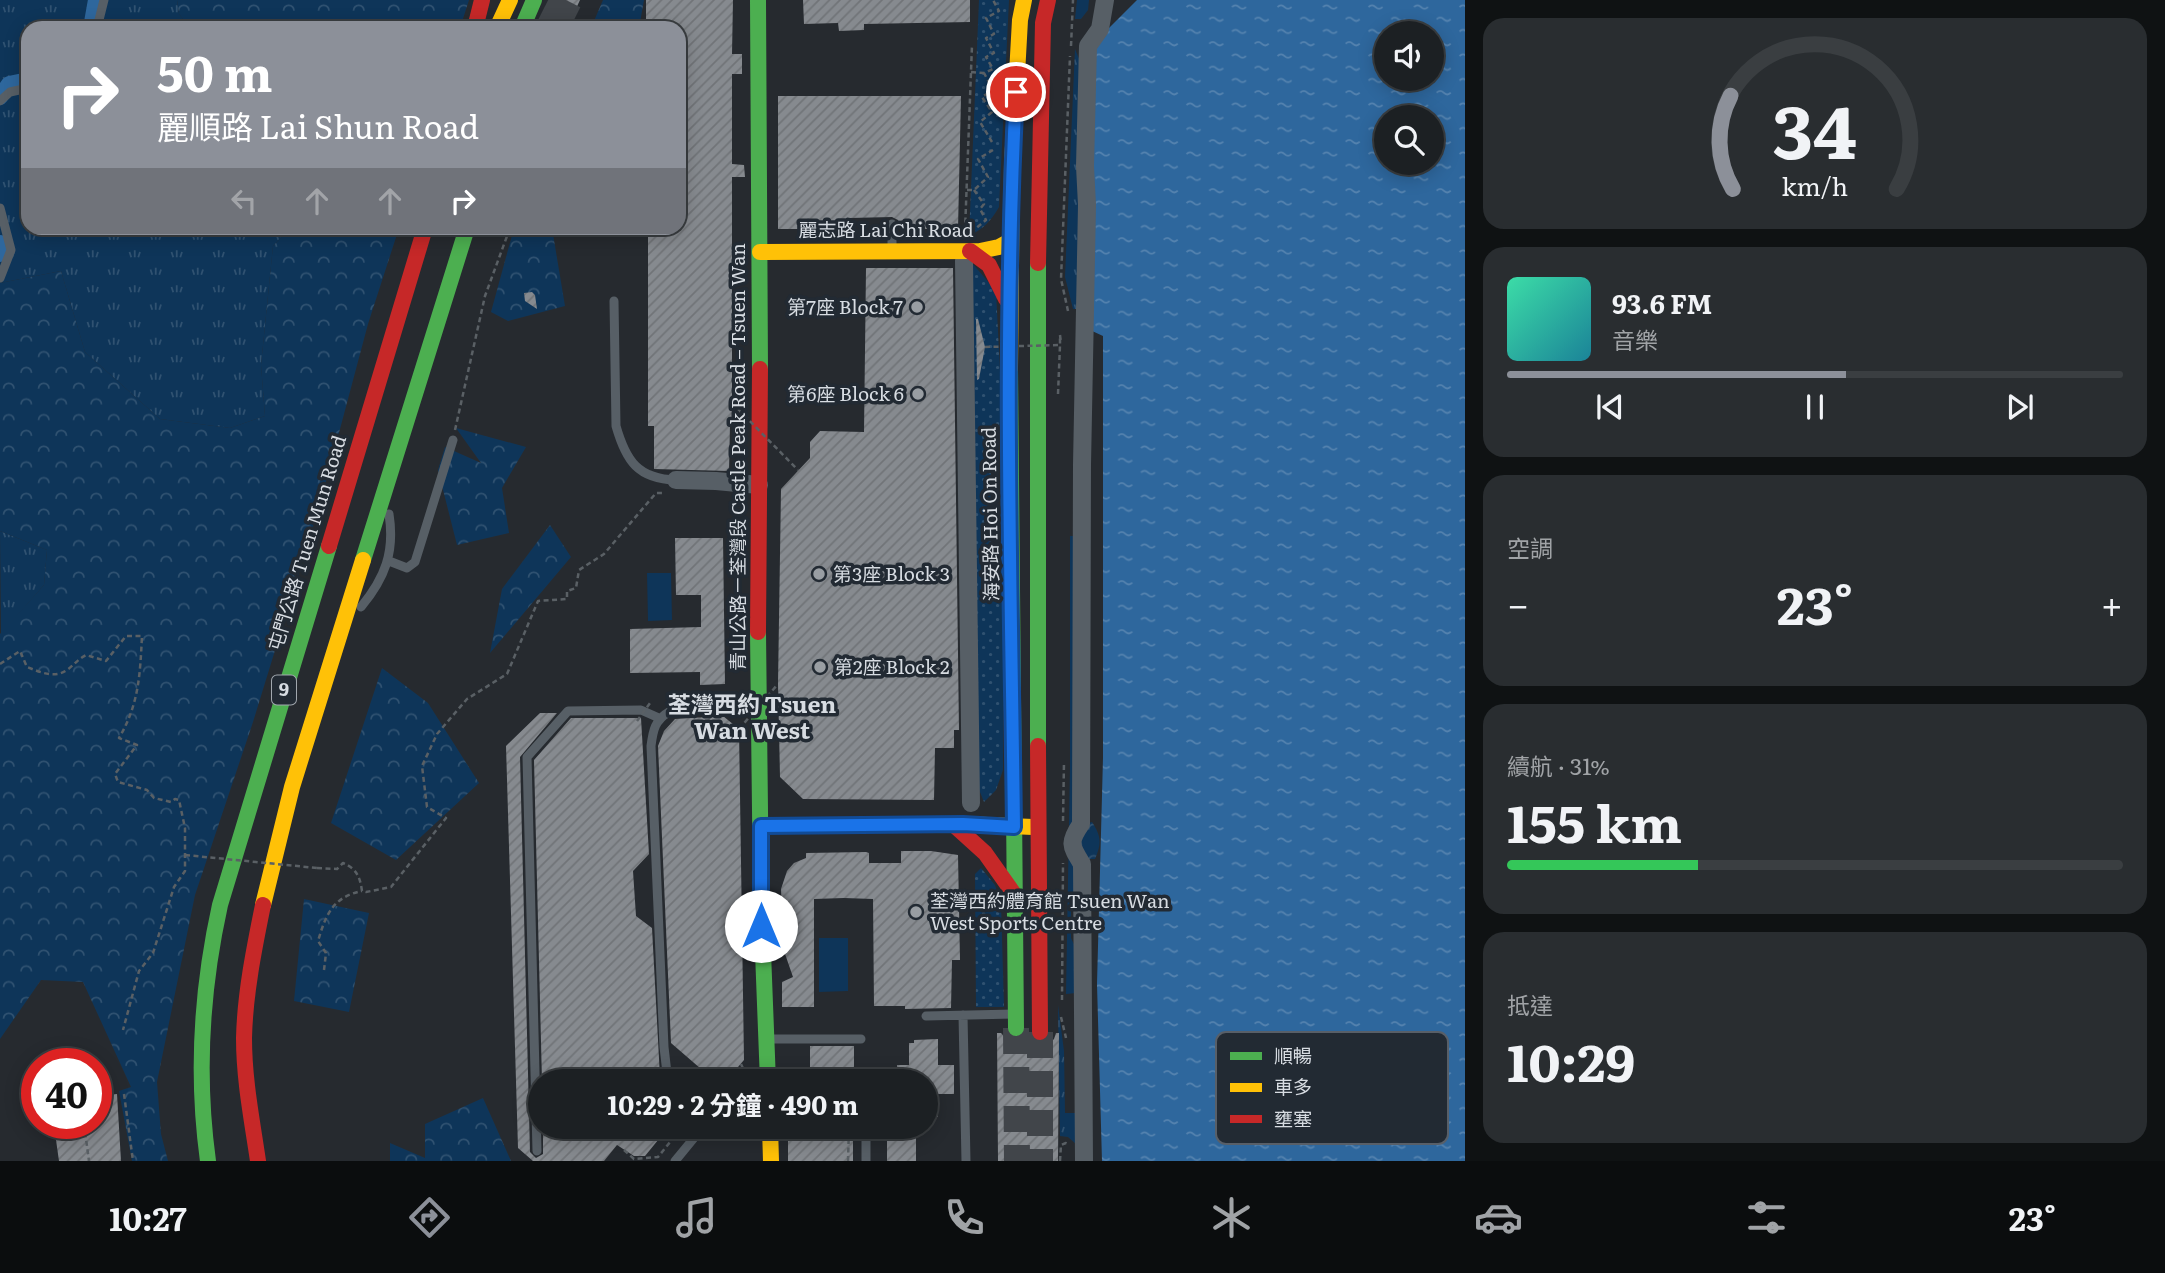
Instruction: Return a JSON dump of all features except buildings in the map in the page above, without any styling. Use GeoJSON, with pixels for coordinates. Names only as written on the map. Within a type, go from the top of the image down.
{"type":"FeatureCollection","features":[{"type":"Feature","properties":{"kind":"main road"},"geometry":{"type":"LineString","coordinates":[[477,21],[482,0]]}},
{"type":"Feature","properties":{"kind":"main road"},"geometry":{"type":"LineString","coordinates":[[501,21],[510,0]]}},
{"type":"Feature","properties":{"kind":"main road"},"geometry":{"type":"LineString","coordinates":[[525,21],[534,0]]}},
{"type":"Feature","properties":{"kind":"main road","name":"青山公路－荃灣段 Castle Peak Road – Tsuen Wan"},"geometry":{"type":"LineString","coordinates":[[758,0],[761,252],[759,707],[765,1039],[772,1069]]}},
{"type":"Feature","properties":{"kind":"main road","name":"海安路 Hoi On Road"},"geometry":{"type":"LineString","coordinates":[[1016,1021],[1009,307],[1012,151],[1020,20],[1024,0]]}},
{"type":"Feature","properties":{"kind":"main road"},"geometry":{"type":"LineString","coordinates":[[1040,1032],[1036,534],[1038,186],[1043,23],[1048,0]]}},
{"type":"Feature","properties":{"kind":"main road"},"geometry":{"type":"LineString","coordinates":[[1010,241],[1024,226],[1038,186]]}},
{"type":"Feature","properties":{"kind":"main road","name":"屯門公路 Tuen Mun Road"},"geometry":{"type":"LineString","coordinates":[[208,1161],[200,1094],[199,1058],[205,976],[217,917],[230,866],[423,235]]}},
{"type":"Feature","properties":{"kind":"main road","name":"9"},"geometry":{"type":"LineString","coordinates":[[258,1161],[246,1070],[245,1024],[267,879],[284,814],[465,235]]}},
{"type":"Feature","properties":{"kind":"main road","name":"麗志路 Lai Chi Road"},"geometry":{"type":"LineString","coordinates":[[761,252],[891,251],[967,256],[1010,241]]}},
{"type":"Feature","properties":{"kind":"main road"},"geometry":{"type":"LineString","coordinates":[[967,256],[983,259],[993,271],[1009,307]]}},
{"type":"Feature","properties":{"kind":"main road"},"geometry":{"type":"LineString","coordinates":[[761,826],[953,824],[1039,828]]}},
{"type":"Feature","properties":{"kind":"main road"},"geometry":{"type":"LineString","coordinates":[[953,824],[985,853],[1014,894]]}},
{"type":"Feature","properties":{"kind":"main road"},"geometry":{"type":"LineString","coordinates":[[770,1139],[771,1161]]}},
{"type":"Feature","properties":{"kind":"street"},"geometry":{"type":"LineString","coordinates":[[1084,1161],[1082,864],[1072,848],[1074,834],[1081,824],[1082,465],[1088,46],[1100,30],[1105,0]]}},
{"type":"Feature","properties":{"kind":"street"},"geometry":{"type":"LineString","coordinates":[[967,256],[971,803]]}},
{"type":"Feature","properties":{"kind":"street"},"geometry":{"type":"LineString","coordinates":[[676,481],[759,485]]}},
{"type":"Feature","properties":{"kind":"lane"},"geometry":{"type":"LineString","coordinates":[[99,21],[104,0]]}},
{"type":"Feature","properties":{"kind":"lane"},"geometry":{"type":"LineString","coordinates":[[0,101],[10,92],[21,90]]}},
{"type":"Feature","properties":{"kind":"lane"},"geometry":{"type":"LineString","coordinates":[[0,208],[11,250],[0,278]]}},
{"type":"Feature","properties":{"kind":"lane"},"geometry":{"type":"LineString","coordinates":[[891,251],[892,224]]}},
{"type":"Feature","properties":{"kind":"lane"},"geometry":{"type":"LineString","coordinates":[[614,301],[616,426],[621,444],[635,467],[643,473],[659,480],[676,481]]}},
{"type":"Feature","properties":{"kind":"lane"},"geometry":{"type":"LineString","coordinates":[[389,561],[407,568],[415,562],[453,440]]}},
{"type":"Feature","properties":{"kind":"lane"},"geometry":{"type":"LineString","coordinates":[[341,631],[371,595],[389,561],[391,528],[385,492]]}},
{"type":"Feature","properties":{"kind":"lane"},"geometry":{"type":"LineString","coordinates":[[668,1069],[664,1047],[651,746],[653,733],[659,718],[669,712],[759,707]]}},
{"type":"Feature","properties":{"kind":"lane"},"geometry":{"type":"LineString","coordinates":[[537,1151],[540,1080],[527,757],[568,711],[642,710],[659,718]]}},
{"type":"Feature","properties":{"kind":"lane"},"geometry":{"type":"LineString","coordinates":[[926,1016],[964,1015],[1016,1021]]}},
{"type":"Feature","properties":{"kind":"lane"},"geometry":{"type":"LineString","coordinates":[[964,1015],[966,1161]]}},
{"type":"Feature","properties":{"kind":"lane"},"geometry":{"type":"LineString","coordinates":[[765,1039],[861,1039]]}},
{"type":"Feature","properties":{"kind":"lane"},"geometry":{"type":"LineString","coordinates":[[675,1161],[693,1139]]}},
{"type":"Feature","properties":{"kind":"lane"},"geometry":{"type":"LineString","coordinates":[[866,1139],[866,1161]]}},
{"type":"Feature","properties":{"kind":"path"},"geometry":{"type":"LineString","coordinates":[[971,72],[984,73],[993,69],[986,57],[994,53],[986,38],[994,34],[986,18],[999,11],[993,0]]}},
{"type":"Feature","properties":{"kind":"path"},"geometry":{"type":"LineString","coordinates":[[972,45],[965,234],[975,230],[986,220],[980,209],[984,204],[974,190]]}},
{"type":"Feature","properties":{"kind":"path"},"geometry":{"type":"LineString","coordinates":[[968,159],[978,159],[996,148],[980,122],[992,112],[982,97],[993,90],[984,73]]}},
{"type":"Feature","properties":{"kind":"path"},"geometry":{"type":"LineString","coordinates":[[967,190],[974,190],[988,177],[978,159]]}},
{"type":"Feature","properties":{"kind":"path"},"geometry":{"type":"LineString","coordinates":[[453,440],[485,296],[507,235]]}},
{"type":"Feature","properties":{"kind":"path"},"geometry":{"type":"LineString","coordinates":[[1059,394],[1060,335]]}},
{"type":"Feature","properties":{"kind":"path"},"geometry":{"type":"LineString","coordinates":[[985,347],[1060,344]]}},
{"type":"Feature","properties":{"kind":"path"},"geometry":{"type":"LineString","coordinates":[[732,403],[798,470]]}},
{"type":"Feature","properties":{"kind":"path"},"geometry":{"type":"LineString","coordinates":[[324,970],[326,953],[318,941],[324,920],[341,897],[391,887],[446,818],[427,807],[422,766],[437,734],[467,699],[507,674],[538,601],[567,599],[567,591],[576,588],[579,570],[604,554],[656,493]]}},
{"type":"Feature","properties":{"kind":"path"},"geometry":{"type":"LineString","coordinates":[[0,664],[20,651],[27,667],[50,675],[66,671],[76,660],[86,655],[106,661],[126,636],[142,636],[140,684],[131,718],[119,738],[137,745],[115,774],[118,782],[147,790],[154,797],[170,802],[179,800],[184,820],[185,871],[174,887],[153,953],[139,971],[123,1030]]}},
{"type":"Feature","properties":{"kind":"path"},"geometry":{"type":"LineString","coordinates":[[739,729],[778,684]]}},
{"type":"Feature","properties":{"kind":"path"},"geometry":{"type":"LineString","coordinates":[[637,721],[650,703]]}},
{"type":"Feature","properties":{"kind":"path"},"geometry":{"type":"LineString","coordinates":[[185,855],[317,868],[337,869],[344,863],[360,876],[362,891]]}},
{"type":"Feature","properties":{"kind":"path"},"geometry":{"type":"LineString","coordinates":[[741,1064],[743,1069]]}},
{"type":"Feature","properties":{"kind":"path"},"geometry":{"type":"LineString","coordinates":[[124,1094],[133,1161]]}},
{"type":"Feature","properties":{"kind":"path"},"geometry":{"type":"LineString","coordinates":[[86,1139],[89,1161]]}},
{"type":"Feature","properties":{"kind":"path"},"geometry":{"type":"LineString","coordinates":[[624,1150],[634,1159],[658,1157],[673,1139]]}},
{"type":"Feature","properties":{"kind":"path"},"geometry":{"type":"LineString","coordinates":[[848,1161],[849,1139]]}},
{"type":"Feature","properties":{"kind":"path"},"geometry":{"type":"LineString","coordinates":[[1060,1161],[1061,1145],[1066,1143],[1070,1146]]}},
{"type":"Feature","properties":{"kind":"green space"},"geometry":{"type":"Polygon","coordinates":[[[0,0],[177,0],[179,14],[184,21],[21,21],[21,235],[283,235],[273,246],[261,365],[265,416],[230,428],[160,419],[85,352],[61,271],[0,283],[0,0]]]}},
{"type":"Feature","properties":{"kind":"green space"},"geometry":{"type":"Polygon","coordinates":[[[177,0],[469,0],[462,21],[184,21],[179,14],[177,0]]]}},
{"type":"Feature","properties":{"kind":"green space"},"geometry":{"type":"Polygon","coordinates":[[[603,0],[644,0],[640,21],[594,21],[603,0]]]}},
{"type":"Feature","properties":{"kind":"green space"},"geometry":{"type":"Polygon","coordinates":[[[979,0],[1009,0],[999,207],[986,224],[969,236],[979,0]]]}},
{"type":"Feature","properties":{"kind":"green space"},"geometry":{"type":"Polygon","coordinates":[[[1077,0],[1089,0],[1088,10],[1081,19],[1075,19],[1077,0]]]}},
{"type":"Feature","properties":{"kind":"green space"},"geometry":{"type":"Polygon","coordinates":[[[1075,49],[1080,61],[1081,309],[1073,309],[1065,277],[1075,49]]]}},
{"type":"Feature","properties":{"kind":"green space"},"geometry":{"type":"Polygon","coordinates":[[[283,235],[397,235],[368,324],[320,504],[253,722],[195,895],[157,1082],[161,1134],[168,1161],[132,1161],[119,1091],[131,1087],[83,982],[41,980],[0,1039],[0,634],[44,585],[47,550],[0,531],[0,283],[61,271],[85,352],[160,419],[230,428],[265,416],[261,365],[273,246],[283,235]]]}},
{"type":"Feature","properties":{"kind":"green space"},"geometry":{"type":"Polygon","coordinates":[[[512,235],[553,235],[565,306],[508,321],[491,312],[512,235]]]}},
{"type":"Feature","properties":{"kind":"green space"},"geometry":{"type":"Polygon","coordinates":[[[972,263],[996,291],[1002,413],[991,465],[990,533],[995,564],[1003,574],[1003,770],[996,790],[984,802],[978,787],[972,263]]]}},
{"type":"Feature","properties":{"kind":"green space"},"geometry":{"type":"Polygon","coordinates":[[[456,428],[526,447],[502,488],[509,533],[457,545],[438,470],[445,447],[481,463],[456,428]]]}},
{"type":"Feature","properties":{"kind":"green space"},"geometry":{"type":"Polygon","coordinates":[[[550,525],[571,557],[490,653],[502,589],[550,525]]]}},
{"type":"Feature","properties":{"kind":"green space"},"geometry":{"type":"Polygon","coordinates":[[[0,531],[47,550],[44,585],[1,634],[0,531]]]}},
{"type":"Feature","properties":{"kind":"green space"},"geometry":{"type":"Polygon","coordinates":[[[1070,536],[1077,536],[1078,889],[1071,899],[1071,938],[1078,953],[1076,993],[1066,994],[1070,768],[1070,536]]]}},
{"type":"Feature","properties":{"kind":"green space"},"geometry":{"type":"Polygon","coordinates":[[[647,573],[671,573],[672,620],[648,621],[647,573]]]}},
{"type":"Feature","properties":{"kind":"green space"},"geometry":{"type":"Polygon","coordinates":[[[382,668],[428,703],[479,783],[396,860],[331,823],[382,668]]]}},
{"type":"Feature","properties":{"kind":"green space"},"geometry":{"type":"Polygon","coordinates":[[[1092,822],[1100,840],[1095,859],[1079,859],[1078,834],[1085,824],[1092,822]]]}},
{"type":"Feature","properties":{"kind":"green space"},"geometry":{"type":"Polygon","coordinates":[[[981,868],[995,885],[1001,904],[1004,1007],[976,1007],[975,874],[981,868]]]}},
{"type":"Feature","properties":{"kind":"green space"},"geometry":{"type":"Polygon","coordinates":[[[304,899],[369,913],[349,1012],[294,1001],[304,899]]]}},
{"type":"Feature","properties":{"kind":"green space"},"geometry":{"type":"Polygon","coordinates":[[[819,938],[848,938],[848,991],[819,992],[819,938]]]}},
{"type":"Feature","properties":{"kind":"green space"},"geometry":{"type":"Polygon","coordinates":[[[1058,1005],[1064,1051],[1065,1113],[1077,1113],[1076,1144],[1068,1137],[1060,1136],[1058,1005]]]}},
{"type":"Feature","properties":{"kind":"green space"},"geometry":{"type":"Polygon","coordinates":[[[483,1098],[511,1161],[390,1161],[390,1143],[425,1158],[425,1124],[483,1098]]]}},
{"type":"Feature","properties":{"kind":"water"},"geometry":{"type":"Polygon","coordinates":[[[1137,0],[1465,0],[1465,1161],[1102,1161],[1097,984],[1103,758],[1103,336],[1090,330],[1092,45],[1137,0]]]}},
{"type":"Feature","properties":{"kind":"waterway"},"geometry":{"type":"LineString","coordinates":[[92,21],[96,0]]}},
{"type":"Feature","properties":{"kind":"waterway"},"geometry":{"type":"LineString","coordinates":[[0,97],[9,84],[21,81]]}},
{"type":"Feature","properties":{"kind":"waterway"},"geometry":{"type":"LineString","coordinates":[[0,243],[0,254]]}},
{"type":"Feature","properties":{"kind":"tunnel"},"geometry":{"type":"LineString","coordinates":[[556,21],[566,0]]}},
{"type":"Feature","properties":{"kind":"tunnel"},"geometry":{"type":"LineString","coordinates":[[1016,1028],[1017,1161]]}},
{"type":"Feature","properties":{"kind":"tunnel"},"geometry":{"type":"LineString","coordinates":[[1040,1032],[1040,1161]]}},
{"type":"Feature","properties":{"kind":"traffic: fast"},"geometry":{"type":"LineString","coordinates":[[525,21],[534,0]]}},
{"type":"Feature","properties":{"kind":"traffic: fast"},"geometry":{"type":"LineString","coordinates":[[758,0],[760,369]]}},
{"type":"Feature","properties":{"kind":"traffic: fast"},"geometry":{"type":"LineString","coordinates":[[363,560],[465,235]]}},
{"type":"Feature","properties":{"kind":"traffic: fast"},"geometry":{"type":"LineString","coordinates":[[1038,263],[1038,746]]}},
{"type":"Feature","properties":{"kind":"traffic: fast"},"geometry":{"type":"LineString","coordinates":[[1010,368],[1016,1028]]}},
{"type":"Feature","properties":{"kind":"traffic: fast"},"geometry":{"type":"LineString","coordinates":[[208,1161],[202,1096],[202,1033],[208,969],[220,905],[329,546]]}},
{"type":"Feature","properties":{"kind":"traffic: fast"},"geometry":{"type":"LineString","coordinates":[[758,632],[761,900],[768,1069]]}},
{"type":"Feature","properties":{"kind":"traffic: slow"},"geometry":{"type":"LineString","coordinates":[[500,21],[510,0]]}},
{"type":"Feature","properties":{"kind":"traffic: slow"},"geometry":{"type":"LineString","coordinates":[[1010,368],[1012,164],[1020,20],[1024,0]]}},
{"type":"Feature","properties":{"kind":"traffic: slow"},"geometry":{"type":"LineString","coordinates":[[760,252],[980,251],[999,247],[1010,241]]}},
{"type":"Feature","properties":{"kind":"traffic: slow"},"geometry":{"type":"LineString","coordinates":[[263,905],[292,787],[363,560]]}},
{"type":"Feature","properties":{"kind":"traffic: slow"},"geometry":{"type":"LineString","coordinates":[[761,826],[963,824],[1033,827]]}},
{"type":"Feature","properties":{"kind":"traffic: slow"},"geometry":{"type":"LineString","coordinates":[[770,1139],[771,1161]]}},
{"type":"Feature","properties":{"kind":"traffic: jam"},"geometry":{"type":"LineString","coordinates":[[477,21],[482,0]]}},
{"type":"Feature","properties":{"kind":"traffic: jam"},"geometry":{"type":"LineString","coordinates":[[1038,263],[1043,23],[1048,0]]}},
{"type":"Feature","properties":{"kind":"traffic: jam"},"geometry":{"type":"LineString","coordinates":[[329,546],[423,235]]}},
{"type":"Feature","properties":{"kind":"traffic: jam"},"geometry":{"type":"LineString","coordinates":[[970,251],[989,265],[1006,299]]}},
{"type":"Feature","properties":{"kind":"traffic: jam"},"geometry":{"type":"LineString","coordinates":[[758,632],[760,369]]}},
{"type":"Feature","properties":{"kind":"traffic: jam"},"geometry":{"type":"LineString","coordinates":[[1038,746],[1040,1032]]}},
{"type":"Feature","properties":{"kind":"traffic: jam"},"geometry":{"type":"LineString","coordinates":[[953,824],[985,853],[1014,894]]}},
{"type":"Feature","properties":{"kind":"traffic: jam"},"geometry":{"type":"LineString","coordinates":[[258,1161],[247,1085],[244,1038],[248,988],[263,905]]}},
{"type":"Feature","properties":{"kind":"place","name":"第7座 Block 7"},"geometry":{"type":"Point","coordinates":[917,307]}},
{"type":"Feature","properties":{"kind":"place","name":"第6座 Block 6"},"geometry":{"type":"Point","coordinates":[918,394]}},
{"type":"Feature","properties":{"kind":"place","name":"第3座 Block 3"},"geometry":{"type":"Point","coordinates":[819,574]}},
{"type":"Feature","properties":{"kind":"place","name":"第2座 Block 2"},"geometry":{"type":"Point","coordinates":[820,667]}},
{"type":"Feature","properties":{"kind":"place","name":"荃灣西約體育館 Tsuen Wan West Sports Centre"},"geometry":{"type":"Point","coordinates":[916,912]}},
{"type":"Feature","properties":{"kind":"district","name":"荃灣西約 Tsuen Wan West"},"geometry":{"type":"Point","coordinates":[752,718]}},
{"type":"Feature","properties":{"kind":"route"},"geometry":{"type":"LineString","coordinates":[[761,926],[761,826],[963,824],[1014,827],[1009,307],[1016,92]]}}]}
